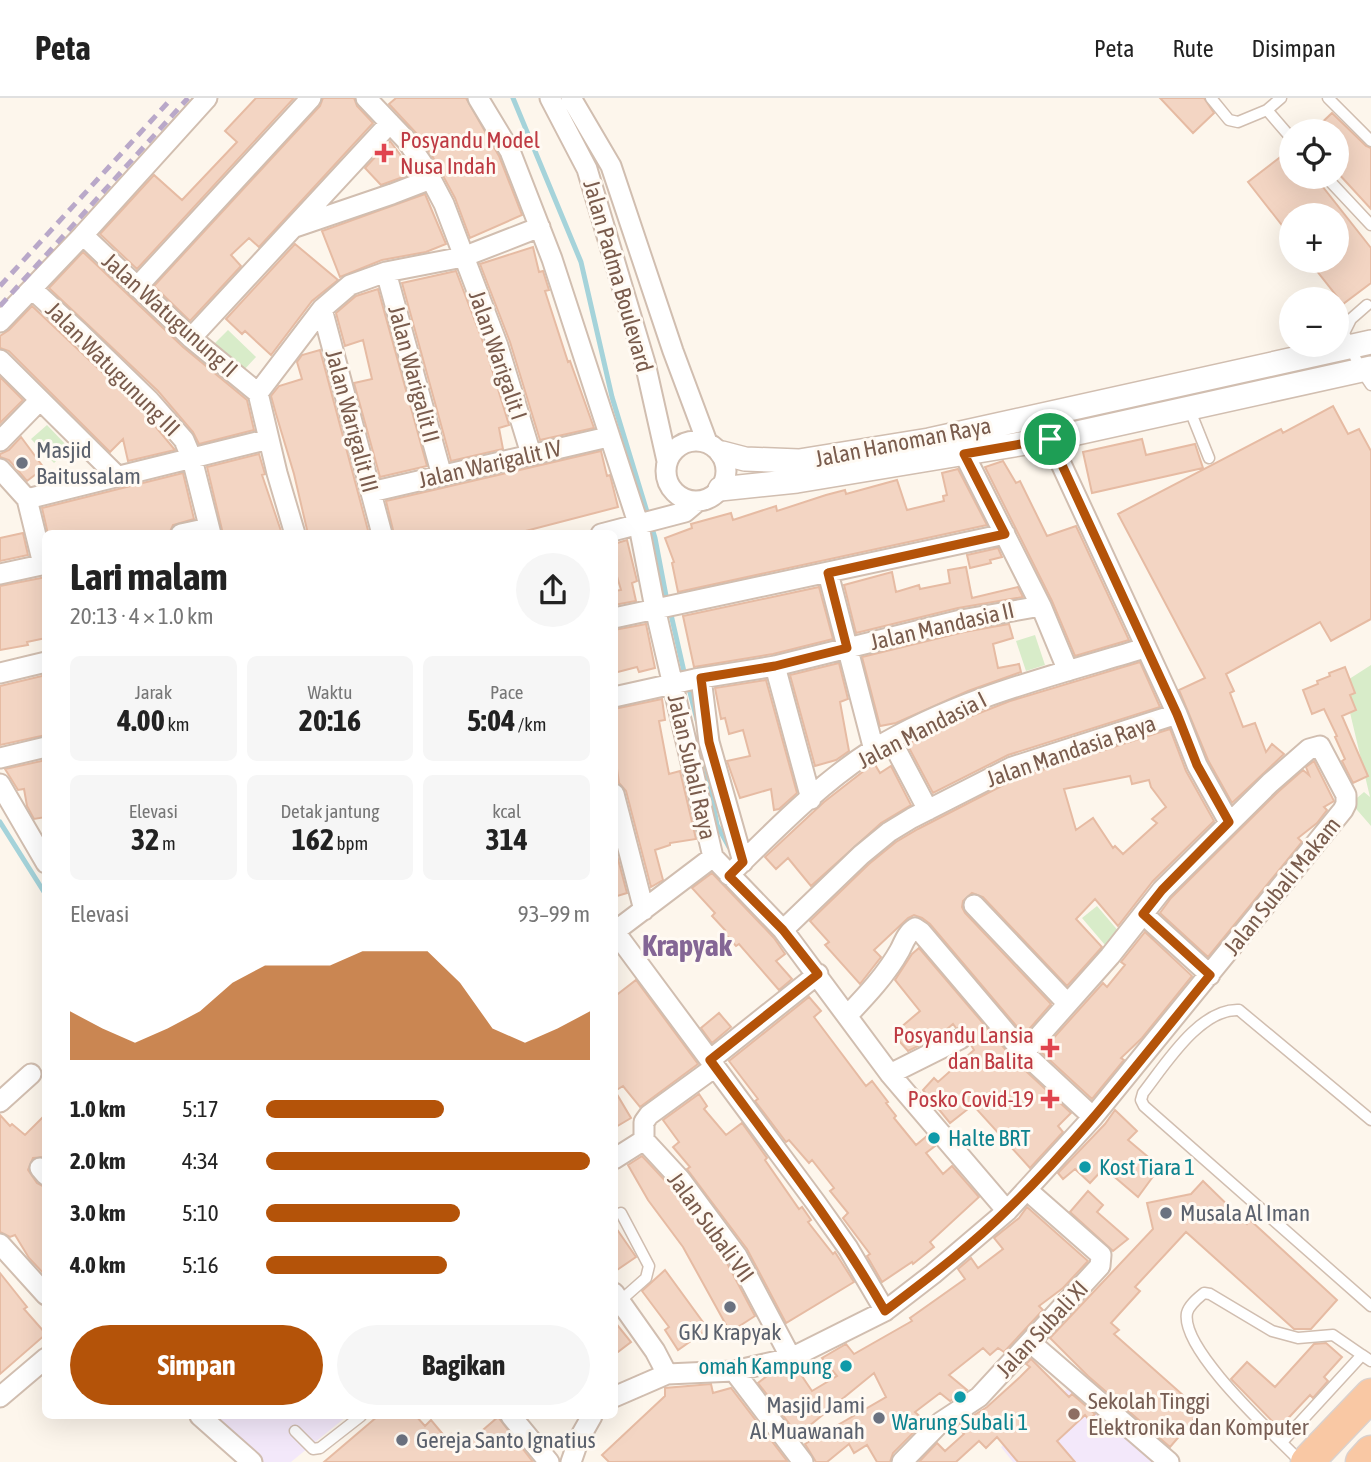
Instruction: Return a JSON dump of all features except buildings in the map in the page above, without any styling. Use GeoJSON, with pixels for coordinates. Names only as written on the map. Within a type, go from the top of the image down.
{"type":"FeatureCollection","features":[{"type":"Feature","properties":{"kind":"highway"},"geometry":{"type":"LineString","coordinates":[[1307,1462],[1371,1395]]}},
{"type":"Feature","properties":{"kind":"highway"},"geometry":{"type":"LineString","coordinates":[[1362,1462],[1371,1452]]}},
{"type":"Feature","properties":{"kind":"street"},"geometry":{"type":"LineString","coordinates":[[0,322],[83,235],[206,98]]}},
{"type":"Feature","properties":{"kind":"street"},"geometry":{"type":"LineString","coordinates":[[137,288],[311,98]]}},
{"type":"Feature","properties":{"kind":"street","name":"Jalan Warigalit I"},"geometry":{"type":"LineString","coordinates":[[366,98],[407,141],[444,204],[498,346],[531,454]]}},
{"type":"Feature","properties":{"kind":"street","name":"Jalan Subali Raya"},"geometry":{"type":"LineString","coordinates":[[478,98],[510,151],[540,227],[576,331],[608,437],[653,521],[666,606],[687,681],[713,857],[737,868],[790,923],[818,974],[890,1074],[1007,1210]]}},
{"type":"Feature","properties":{"kind":"street","name":"Jalan Padma Boulevard"},"geometry":{"type":"LineString","coordinates":[[550,98],[587,169],[645,363],[667,461]]}},
{"type":"Feature","properties":{"kind":"street","name":"Jalan Padma Boulevard"},"geometry":{"type":"LineString","coordinates":[[572,98],[611,166],[673,351],[714,448]]}},
{"type":"Feature","properties":{"kind":"street"},"geometry":{"type":"LineString","coordinates":[[191,338],[390,123]]}},
{"type":"Feature","properties":{"kind":"street"},"geometry":{"type":"LineString","coordinates":[[294,227],[430,179]]}},
{"type":"Feature","properties":{"kind":"street"},"geometry":{"type":"LineString","coordinates":[[294,530],[258,393],[322,309],[350,285],[386,272],[463,257],[540,227]]}},
{"type":"Feature","properties":{"kind":"street","name":"Jalan Watugunung II"},"geometry":{"type":"LineString","coordinates":[[83,235],[191,338],[258,393]]}},
{"type":"Feature","properties":{"kind":"street","name":"Jalan Warigalit II"},"geometry":{"type":"LineString","coordinates":[[386,272],[442,476]]}},
{"type":"Feature","properties":{"kind":"street","name":"Jalan Watugunung III"},"geometry":{"type":"LineString","coordinates":[[32,289],[149,400],[184,440],[192,459],[210,530]]}},
{"type":"Feature","properties":{"kind":"street","name":"Jalan Warigalit III"},"geometry":{"type":"LineString","coordinates":[[322,309],[381,530]]}},
{"type":"Feature","properties":{"kind":"street","name":"Jalan Hanoman Raya"},"geometry":{"type":"LineString","coordinates":[[720,489],[797,481],[959,444],[1038,415],[1361,344]]}},
{"type":"Feature","properties":{"kind":"street"},"geometry":{"type":"LineString","coordinates":[[645,363],[673,351]]}},
{"type":"Feature","properties":{"kind":"street"},"geometry":{"type":"LineString","coordinates":[[0,360],[116,475]]}},
{"type":"Feature","properties":{"kind":"street","name":"Jalan Hanoman Raya"},"geometry":{"type":"LineString","coordinates":[[714,448],[746,459],[799,461],[959,444],[1050,439],[1189,408],[1368,374]]}},
{"type":"Feature","properties":{"kind":"street"},"geometry":{"type":"LineString","coordinates":[[0,441],[39,401]]}},
{"type":"Feature","properties":{"kind":"street","name":"Jalan Mandasia Raya"},"geometry":{"type":"LineString","coordinates":[[1038,415],[1144,648],[1177,714],[1197,765],[1229,822]]}},
{"type":"Feature","properties":{"kind":"street","name":"Jalan Warigalit IV"},"geometry":{"type":"LineString","coordinates":[[371,492],[608,437]]}},
{"type":"Feature","properties":{"kind":"street"},"geometry":{"type":"LineString","coordinates":[[27,499],[269,439]]}},
{"type":"Feature","properties":{"kind":"street"},"geometry":{"type":"LineString","coordinates":[[687,441],[714,448],[727,471],[720,489],[698,501],[681,498],[673,491],[667,482],[667,461],[679,445],[687,441]]}},
{"type":"Feature","properties":{"kind":"street"},"geometry":{"type":"LineString","coordinates":[[959,444],[1041,606],[1068,671]]}},
{"type":"Feature","properties":{"kind":"street"},"geometry":{"type":"LineString","coordinates":[[0,469],[27,499],[42,556]]}},
{"type":"Feature","properties":{"kind":"street"},"geometry":{"type":"LineString","coordinates":[[653,521],[676,505],[673,491]]}},
{"type":"Feature","properties":{"kind":"street"},"geometry":{"type":"LineString","coordinates":[[617,530],[685,512],[698,501]]}},
{"type":"Feature","properties":{"kind":"street"},"geometry":{"type":"LineString","coordinates":[[618,617],[1005,534]]}},
{"type":"Feature","properties":{"kind":"street"},"geometry":{"type":"LineString","coordinates":[[0,574],[42,564]]}},
{"type":"Feature","properties":{"kind":"street"},"geometry":{"type":"LineString","coordinates":[[828,573],[847,648],[882,745],[928,810]]}},
{"type":"Feature","properties":{"kind":"street","name":"Jalan Mandasia II"},"geometry":{"type":"LineString","coordinates":[[618,696],[775,666],[961,620],[1041,606]]}},
{"type":"Feature","properties":{"kind":"street","name":"Jalan Mandasia I"},"geometry":{"type":"LineString","coordinates":[[737,868],[831,780],[882,745],[969,701],[1144,648]]}},
{"type":"Feature","properties":{"kind":"street"},"geometry":{"type":"LineString","coordinates":[[0,673],[42,663]]}},
{"type":"Feature","properties":{"kind":"street"},"geometry":{"type":"LineString","coordinates":[[775,666],[811,799]]}},
{"type":"Feature","properties":{"kind":"street"},"geometry":{"type":"LineString","coordinates":[[687,681],[709,742],[737,868]]}},
{"type":"Feature","properties":{"kind":"street","name":"Jalan Mandasia Raya"},"geometry":{"type":"LineString","coordinates":[[790,923],[860,855],[889,832],[928,810],[1012,767],[1177,714]]}},
{"type":"Feature","properties":{"kind":"street","name":"Jalan Subali Makam"},"geometry":{"type":"LineString","coordinates":[[1007,1210],[1093,1117],[1210,975],[1346,804],[1346,795],[1323,748],[1315,745],[1285,769],[1229,822]]}},
{"type":"Feature","properties":{"kind":"street"},"geometry":{"type":"LineString","coordinates":[[0,758],[42,748]]}},
{"type":"Feature","properties":{"kind":"street"},"geometry":{"type":"LineString","coordinates":[[0,784],[36,829],[42,849]]}},
{"type":"Feature","properties":{"kind":"street"},"geometry":{"type":"LineString","coordinates":[[618,809],[644,910]]}},
{"type":"Feature","properties":{"kind":"street"},"geometry":{"type":"LineString","coordinates":[[1093,1117],[1024,1053],[1110,956],[1162,890],[1229,822]]}},
{"type":"Feature","properties":{"kind":"street"},"geometry":{"type":"LineString","coordinates":[[618,930],[713,857]]}},
{"type":"Feature","properties":{"kind":"street"},"geometry":{"type":"LineString","coordinates":[[974,905],[1067,1003]]}},
{"type":"Feature","properties":{"kind":"street"},"geometry":{"type":"LineString","coordinates":[[1143,914],[1210,975]]}},
{"type":"Feature","properties":{"kind":"street"},"geometry":{"type":"LineString","coordinates":[[847,1016],[878,981],[894,960],[909,932],[915,928],[1016,1044]]}},
{"type":"Feature","properties":{"kind":"street"},"geometry":{"type":"LineString","coordinates":[[618,936],[816,1203],[848,1248],[885,1311]]}},
{"type":"Feature","properties":{"kind":"street"},"geometry":{"type":"LineString","coordinates":[[618,1156],[644,1140],[644,1122],[649,1115],[818,974]]}},
{"type":"Feature","properties":{"kind":"street"},"geometry":{"type":"LineString","coordinates":[[890,1074],[960,1039]]}},
{"type":"Feature","properties":{"kind":"street"},"geometry":{"type":"LineString","coordinates":[[0,1102],[31,1074]]}},
{"type":"Feature","properties":{"kind":"street","name":"Jalan Subali VII"},"geometry":{"type":"LineString","coordinates":[[644,1140],[680,1179],[737,1256],[790,1358]]}},
{"type":"Feature","properties":{"kind":"street","name":"Jalan Subali XI"},"geometry":{"type":"LineString","coordinates":[[902,1462],[941,1422],[979,1396],[1100,1266],[1101,1255],[1027,1190]]}},
{"type":"Feature","properties":{"kind":"street"},"geometry":{"type":"LineString","coordinates":[[618,1395],[667,1374],[734,1371],[790,1358],[885,1311],[1007,1210]]}},
{"type":"Feature","properties":{"kind":"street"},"geometry":{"type":"LineString","coordinates":[[0,1244],[42,1291]]}},
{"type":"Feature","properties":{"kind":"street"},"geometry":{"type":"LineString","coordinates":[[618,1298],[655,1351],[667,1374]]}},
{"type":"Feature","properties":{"kind":"street"},"geometry":{"type":"LineString","coordinates":[[1030,1342],[1169,1462]]}},
{"type":"Feature","properties":{"kind":"street"},"geometry":{"type":"LineString","coordinates":[[0,1397],[42,1361]]}},
{"type":"Feature","properties":{"kind":"street"},"geometry":{"type":"LineString","coordinates":[[734,1371],[803,1462]]}},
{"type":"Feature","properties":{"kind":"street"},"geometry":{"type":"LineString","coordinates":[[203,1419],[252,1462]]}},
{"type":"Feature","properties":{"kind":"street"},"geometry":{"type":"LineString","coordinates":[[514,1419],[549,1462]]}},
{"type":"Feature","properties":{"kind":"street"},"geometry":{"type":"LineString","coordinates":[[571,1462],[579,1438],[590,1419]]}},
{"type":"Feature","properties":{"kind":"lane"},"geometry":{"type":"LineString","coordinates":[[1211,98],[1229,120],[1234,122],[1267,110],[1281,98]]}},
{"type":"Feature","properties":{"kind":"lane"},"geometry":{"type":"LineString","coordinates":[[1328,98],[1371,141]]}},
{"type":"Feature","properties":{"kind":"lane"},"geometry":{"type":"LineString","coordinates":[[1267,110],[1279,124]]}},
{"type":"Feature","properties":{"kind":"lane"},"geometry":{"type":"LineString","coordinates":[[1337,189],[1371,225]]}},
{"type":"Feature","properties":{"kind":"lane"},"geometry":{"type":"LineString","coordinates":[[1367,305],[1346,325],[1344,333],[1361,344],[1368,374]]}},
{"type":"Feature","properties":{"kind":"lane"},"geometry":{"type":"LineString","coordinates":[[1189,408],[1209,458]]}},
{"type":"Feature","properties":{"kind":"lane"},"geometry":{"type":"LineString","coordinates":[[1371,1120],[1239,1010],[1229,1010],[1204,1021],[1143,1093],[1141,1100],[1143,1106],[1371,1306]]}},
{"type":"Feature","properties":{"kind":"lane"},"geometry":{"type":"LineString","coordinates":[[618,1296],[646,1278],[649,1266],[621,1213]]}},
{"type":"Feature","properties":{"kind":"lane"},"geometry":{"type":"LineString","coordinates":[[1282,1442],[1367,1358],[1333,1335],[1298,1338],[1272,1331],[1204,1293],[1194,1301],[1187,1313],[1188,1326],[1199,1349],[1222,1381],[1301,1462]]}},
{"type":"Feature","properties":{"kind":"lane"},"geometry":{"type":"LineString","coordinates":[[295,1431],[313,1449],[320,1448],[357,1419]]}},
{"type":"Feature","properties":{"kind":"shaded area","name":"Sekolah Tinggi Elektronika dan Komputer"},"geometry":{"type":"Polygon","coordinates":[[[1075,1382],[1162,1462],[1013,1462],[1001,1447],[1075,1382]]]}},
{"type":"Feature","properties":{"kind":"shaded area"},"geometry":{"type":"Polygon","coordinates":[[[206,1419],[343,1419],[291,1462],[253,1462],[206,1419]]]}},
{"type":"Feature","properties":{"kind":"green space"},"geometry":{"type":"Polygon","coordinates":[[[228,330],[256,357],[242,372],[213,345],[228,330]]]}},
{"type":"Feature","properties":{"kind":"green space"},"geometry":{"type":"Polygon","coordinates":[[[47,425],[69,448],[54,463],[31,439],[47,425]]]}},
{"type":"Feature","properties":{"kind":"green space"},"geometry":{"type":"Polygon","coordinates":[[[1035,635],[1045,665],[1026,671],[1016,641],[1035,635]]]}},
{"type":"Feature","properties":{"kind":"green space"},"geometry":{"type":"Polygon","coordinates":[[[1371,665],[1371,826],[1351,803],[1364,792],[1370,797],[1343,683],[1371,665]]]}},
{"type":"Feature","properties":{"kind":"green space"},"geometry":{"type":"Polygon","coordinates":[[[1097,906],[1120,933],[1105,945],[1082,918],[1097,906]]]}},
{"type":"Feature","properties":{"kind":"waterway"},"geometry":{"type":"LineString","coordinates":[[513,98],[581,262],[612,397],[655,538],[667,601]]}},
{"type":"Feature","properties":{"kind":"waterway"},"geometry":{"type":"LineString","coordinates":[[670,610],[685,676]]}},
{"type":"Feature","properties":{"kind":"waterway"},"geometry":{"type":"LineString","coordinates":[[688,685],[697,720]]}},
{"type":"Feature","properties":{"kind":"waterway"},"geometry":{"type":"LineString","coordinates":[[705,760],[717,825],[729,847]]}},
{"type":"Feature","properties":{"kind":"waterway"},"geometry":{"type":"LineString","coordinates":[[0,822],[42,889]]}},
{"type":"Feature","properties":{"kind":"railway"},"geometry":{"type":"LineString","coordinates":[[0,286],[172,98]]}},
{"type":"Feature","properties":{"kind":"railway"},"geometry":{"type":"LineString","coordinates":[[0,306],[188,98]]}},
{"type":"Feature","properties":{"kind":"place","name":"Posyandu Model Nusa Indah"},"geometry":{"type":"Point","coordinates":[384,153]}},
{"type":"Feature","properties":{"kind":"place","name":"Masjid Baitussalam"},"geometry":{"type":"Point","coordinates":[22,463]}},
{"type":"Feature","properties":{"kind":"place","name":"Posyandu Lansia dan Balita"},"geometry":{"type":"Point","coordinates":[1050,1048]}},
{"type":"Feature","properties":{"kind":"place","name":"Posko Covid-19"},"geometry":{"type":"Point","coordinates":[1050,1099]}},
{"type":"Feature","properties":{"kind":"place","name":"Halte BRT"},"geometry":{"type":"Point","coordinates":[934,1138]}},
{"type":"Feature","properties":{"kind":"place","name":"Kost Tiara 1"},"geometry":{"type":"Point","coordinates":[1085,1167]}},
{"type":"Feature","properties":{"kind":"place","name":"Musala Al Iman"},"geometry":{"type":"Point","coordinates":[1166,1213]}},
{"type":"Feature","properties":{"kind":"place","name":"GKJ Krapyak"},"geometry":{"type":"Point","coordinates":[730,1307]}},
{"type":"Feature","properties":{"kind":"place","name":"omah Kampung"},"geometry":{"type":"Point","coordinates":[846,1366]}},
{"type":"Feature","properties":{"kind":"place","name":"Warung Subali 1"},"geometry":{"type":"Point","coordinates":[960,1397]}},
{"type":"Feature","properties":{"kind":"place","name":"Sekolah Tinggi Elektronika dan Komputer"},"geometry":{"type":"Point","coordinates":[1074,1414]}},
{"type":"Feature","properties":{"kind":"place","name":"Masjid Jami Al Muawanah"},"geometry":{"type":"Point","coordinates":[879,1418]}},
{"type":"Feature","properties":{"kind":"place","name":"Gereja Santo Ignatius"},"geometry":{"type":"Point","coordinates":[402,1440]}},
{"type":"Feature","properties":{"kind":"district","name":"Krapyak"},"geometry":{"type":"Point","coordinates":[687,945]}},
{"type":"Feature","properties":{"kind":"route"},"geometry":{"type":"LineString","coordinates":[[1050,439],[1177,714],[1197,765],[1229,822],[1162,890],[1143,914],[1210,975],[1093,1117],[1027,1190],[933,1275],[885,1311],[848,1248],[710,1060],[818,974],[783,930],[729,876],[743,862],[709,742],[701,678],[775,666],[847,648],[828,573],[1005,534],[964,454],[1050,439]]}}]}
